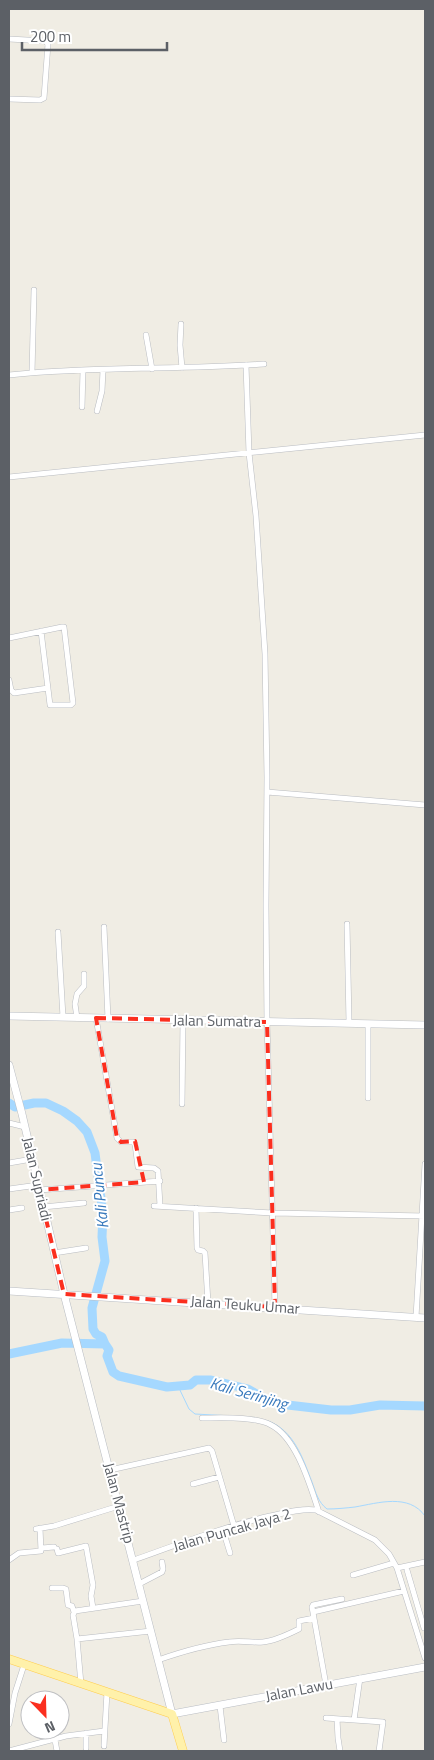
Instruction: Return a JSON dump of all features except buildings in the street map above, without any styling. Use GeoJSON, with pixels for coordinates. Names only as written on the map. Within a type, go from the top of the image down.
{"type":"FeatureCollection","features":[{"type":"Feature","properties":{"kind":"main road","name":"Jalan Sumatra"},"geometry":{"type":"LineString","coordinates":[[9,1016],[425,1025]]}},
{"type":"Feature","properties":{"kind":"main road","name":"Jalan Supriadi"},"geometry":{"type":"LineString","coordinates":[[9,1065],[64,1294]]}},
{"type":"Feature","properties":{"kind":"main road","name":"Jalan Teuku Umar"},"geometry":{"type":"LineString","coordinates":[[9,1291],[425,1318]]}},
{"type":"Feature","properties":{"kind":"main road","name":"Jalan Mastrip"},"geometry":{"type":"LineString","coordinates":[[64,1294],[134,1560],[172,1714]]}},
{"type":"Feature","properties":{"kind":"main road"},"geometry":{"type":"LineString","coordinates":[[9,1659],[172,1714],[183,1751]]}},
{"type":"Feature","properties":{"kind":"main road","name":"Jalan Lawu"},"geometry":{"type":"LineString","coordinates":[[172,1714],[425,1667]]}},
{"type":"Feature","properties":{"kind":"main road"},"geometry":{"type":"LineString","coordinates":[[154,1708],[169,1719],[178,1731]]}},
{"type":"Feature","properties":{"kind":"street"},"geometry":{"type":"LineString","coordinates":[[9,39],[45,42],[48,44],[44,98],[40,100],[9,99]]}},
{"type":"Feature","properties":{"kind":"street"},"geometry":{"type":"LineString","coordinates":[[32,373],[34,290]]}},
{"type":"Feature","properties":{"kind":"street"},"geometry":{"type":"LineString","coordinates":[[181,324],[182,368]]}},
{"type":"Feature","properties":{"kind":"street"},"geometry":{"type":"LineString","coordinates":[[146,335],[152,369]]}},
{"type":"Feature","properties":{"kind":"street"},"geometry":{"type":"LineString","coordinates":[[9,375],[83,370],[264,364]]}},
{"type":"Feature","properties":{"kind":"street"},"geometry":{"type":"LineString","coordinates":[[246,365],[248,453],[256,516],[264,628],[267,792],[267,1022],[275,1307]]}},
{"type":"Feature","properties":{"kind":"street"},"geometry":{"type":"LineString","coordinates":[[82,407],[83,370]]}},
{"type":"Feature","properties":{"kind":"street"},"geometry":{"type":"LineString","coordinates":[[97,410],[102,391],[103,370]]}},
{"type":"Feature","properties":{"kind":"street"},"geometry":{"type":"LineString","coordinates":[[9,477],[425,435]]}},
{"type":"Feature","properties":{"kind":"street"},"geometry":{"type":"LineString","coordinates":[[9,638],[41,631],[62,627],[65,629],[72,704],[50,705],[41,631]]}},
{"type":"Feature","properties":{"kind":"street"},"geometry":{"type":"LineString","coordinates":[[9,680],[11,690],[14,693],[48,688]]}},
{"type":"Feature","properties":{"kind":"street"},"geometry":{"type":"LineString","coordinates":[[267,792],[425,805]]}},
{"type":"Feature","properties":{"kind":"street"},"geometry":{"type":"LineString","coordinates":[[347,924],[350,1022]]}},
{"type":"Feature","properties":{"kind":"street"},"geometry":{"type":"LineString","coordinates":[[104,927],[108,1019]]}},
{"type":"Feature","properties":{"kind":"street"},"geometry":{"type":"LineString","coordinates":[[58,932],[63,1017]]}},
{"type":"Feature","properties":{"kind":"street"},"geometry":{"type":"LineString","coordinates":[[77,1018],[75,1004],[77,994],[84,986],[84,974]]}},
{"type":"Feature","properties":{"kind":"street"},"geometry":{"type":"LineString","coordinates":[[96,1018],[117,1138],[121,1142],[133,1142],[135,1144],[138,1167],[157,1169],[160,1181],[157,1206],[273,1213],[424,1216]]}},
{"type":"Feature","properties":{"kind":"street"},"geometry":{"type":"LineString","coordinates":[[182,1104],[183,1020]]}},
{"type":"Feature","properties":{"kind":"street"},"geometry":{"type":"LineString","coordinates":[[368,1024],[368,1098]]}},
{"type":"Feature","properties":{"kind":"street"},"geometry":{"type":"LineString","coordinates":[[9,1123],[25,1127]]}},
{"type":"Feature","properties":{"kind":"street"},"geometry":{"type":"LineString","coordinates":[[9,1163],[32,1159]]}},
{"type":"Feature","properties":{"kind":"street"},"geometry":{"type":"LineString","coordinates":[[416,1317],[424,1216],[425,1164]]}},
{"type":"Feature","properties":{"kind":"street"},"geometry":{"type":"LineString","coordinates":[[9,1189],[160,1181]]}},
{"type":"Feature","properties":{"kind":"street"},"geometry":{"type":"LineString","coordinates":[[42,1207],[84,1203]]}},
{"type":"Feature","properties":{"kind":"street"},"geometry":{"type":"LineString","coordinates":[[9,1210],[22,1208]]}},
{"type":"Feature","properties":{"kind":"street"},"geometry":{"type":"LineString","coordinates":[[196,1208],[197,1248],[204,1253],[208,1303]]}},
{"type":"Feature","properties":{"kind":"street"},"geometry":{"type":"LineString","coordinates":[[54,1253],[86,1248]]}},
{"type":"Feature","properties":{"kind":"street"},"geometry":{"type":"LineString","coordinates":[[202,1418],[246,1420],[265,1423],[277,1429],[294,1449],[319,1512]]}},
{"type":"Feature","properties":{"kind":"street"},"geometry":{"type":"LineString","coordinates":[[110,1470],[209,1448],[212,1451],[234,1526]]}},
{"type":"Feature","properties":{"kind":"street"},"geometry":{"type":"LineString","coordinates":[[194,1484],[220,1477]]}},
{"type":"Feature","properties":{"kind":"street"},"geometry":{"type":"LineString","coordinates":[[42,1548],[38,1529],[120,1506]]}},
{"type":"Feature","properties":{"kind":"street","name":"Jalan Puncak Jaya 2"},"geometry":{"type":"LineString","coordinates":[[134,1560],[234,1526],[282,1513],[311,1510],[319,1512],[375,1540],[398,1566],[404,1591],[415,1610],[425,1658]]}},
{"type":"Feature","properties":{"kind":"street"},"geometry":{"type":"LineString","coordinates":[[223,1530],[230,1553]]}},
{"type":"Feature","properties":{"kind":"street"},"geometry":{"type":"LineString","coordinates":[[9,1560],[19,1554],[40,1551],[42,1548],[55,1548],[58,1553],[86,1546],[93,1585],[91,1596],[93,1608]]}},
{"type":"Feature","properties":{"kind":"street"},"geometry":{"type":"LineString","coordinates":[[139,1584],[162,1572],[162,1562]]}},
{"type":"Feature","properties":{"kind":"street"},"geometry":{"type":"LineString","coordinates":[[353,1575],[425,1562]]}},
{"type":"Feature","properties":{"kind":"street"},"geometry":{"type":"LineString","coordinates":[[407,1570],[415,1610],[424,1628]]}},
{"type":"Feature","properties":{"kind":"street"},"geometry":{"type":"LineString","coordinates":[[52,1588],[66,1589],[67,1603],[72,1606],[74,1612],[81,1684]]}},
{"type":"Feature","properties":{"kind":"street"},"geometry":{"type":"LineString","coordinates":[[158,1660],[194,1648],[225,1642],[242,1640],[269,1641],[300,1629],[299,1622],[313,1615],[404,1591]]}},
{"type":"Feature","properties":{"kind":"street"},"geometry":{"type":"LineString","coordinates":[[326,1685],[312,1607],[342,1599]]}},
{"type":"Feature","properties":{"kind":"street"},"geometry":{"type":"LineString","coordinates":[[74,1612],[143,1601]]}},
{"type":"Feature","properties":{"kind":"street"},"geometry":{"type":"LineString","coordinates":[[415,1610],[425,1607]]}},
{"type":"Feature","properties":{"kind":"street"},"geometry":{"type":"LineString","coordinates":[[77,1639],[150,1631]]}},
{"type":"Feature","properties":{"kind":"street"},"geometry":{"type":"LineString","coordinates":[[9,1724],[13,1702],[24,1665]]}},
{"type":"Feature","properties":{"kind":"street"},"geometry":{"type":"LineString","coordinates":[[354,1720],[360,1678]]}},
{"type":"Feature","properties":{"kind":"street"},"geometry":{"type":"LineString","coordinates":[[104,1746],[107,1692]]}},
{"type":"Feature","properties":{"kind":"street"},"geometry":{"type":"LineString","coordinates":[[220,1706],[224,1740]]}},
{"type":"Feature","properties":{"kind":"street"},"geometry":{"type":"LineString","coordinates":[[326,1718],[383,1722],[379,1751]]}},
{"type":"Feature","properties":{"kind":"street"},"geometry":{"type":"LineString","coordinates":[[337,1719],[340,1751]]}},
{"type":"Feature","properties":{"kind":"street"},"geometry":{"type":"LineString","coordinates":[[70,1737],[104,1731]]}},
{"type":"Feature","properties":{"kind":"street"},"geometry":{"type":"LineString","coordinates":[[86,1734],[86,1748]]}},
{"type":"Feature","properties":{"kind":"street"},"geometry":{"type":"LineString","coordinates":[[9,1751],[54,1740],[57,1751]]}},
{"type":"Feature","properties":{"kind":"highlighted area"},"geometry":{"type":"Polygon","coordinates":[[[96,1018],[267,1022],[275,1307],[64,1294],[39,1190],[144,1182],[135,1141],[121,1142],[117,1138],[96,1018]]]}},
{"type":"Feature","properties":{"kind":"waterway","name":"Kali Puncu"},"geometry":{"type":"LineString","coordinates":[[9,1103],[15,1107],[34,1103],[46,1103],[63,1111],[77,1121],[87,1132],[95,1153],[103,1214],[102,1237],[105,1261],[92,1308],[93,1329],[96,1334],[102,1337],[105,1344]]}},
{"type":"Feature","properties":{"kind":"waterway","name":"Kali Serinjing"},"geometry":{"type":"LineString","coordinates":[[9,1354],[62,1343],[105,1344],[109,1350],[107,1356],[113,1372],[119,1376],[167,1387],[190,1385],[196,1380],[211,1380],[248,1389],[268,1401],[279,1404],[331,1410],[350,1410],[380,1405],[425,1406]]}},
{"type":"Feature","properties":{"kind":"waterway"},"geometry":{"type":"LineString","coordinates":[[178,1386],[189,1409],[195,1414],[232,1416]]}},
{"type":"Feature","properties":{"kind":"waterway"},"geometry":{"type":"LineString","coordinates":[[268,1421],[277,1425],[291,1438],[301,1455],[321,1503],[327,1509],[393,1501],[411,1504],[425,1516]]}}]}
